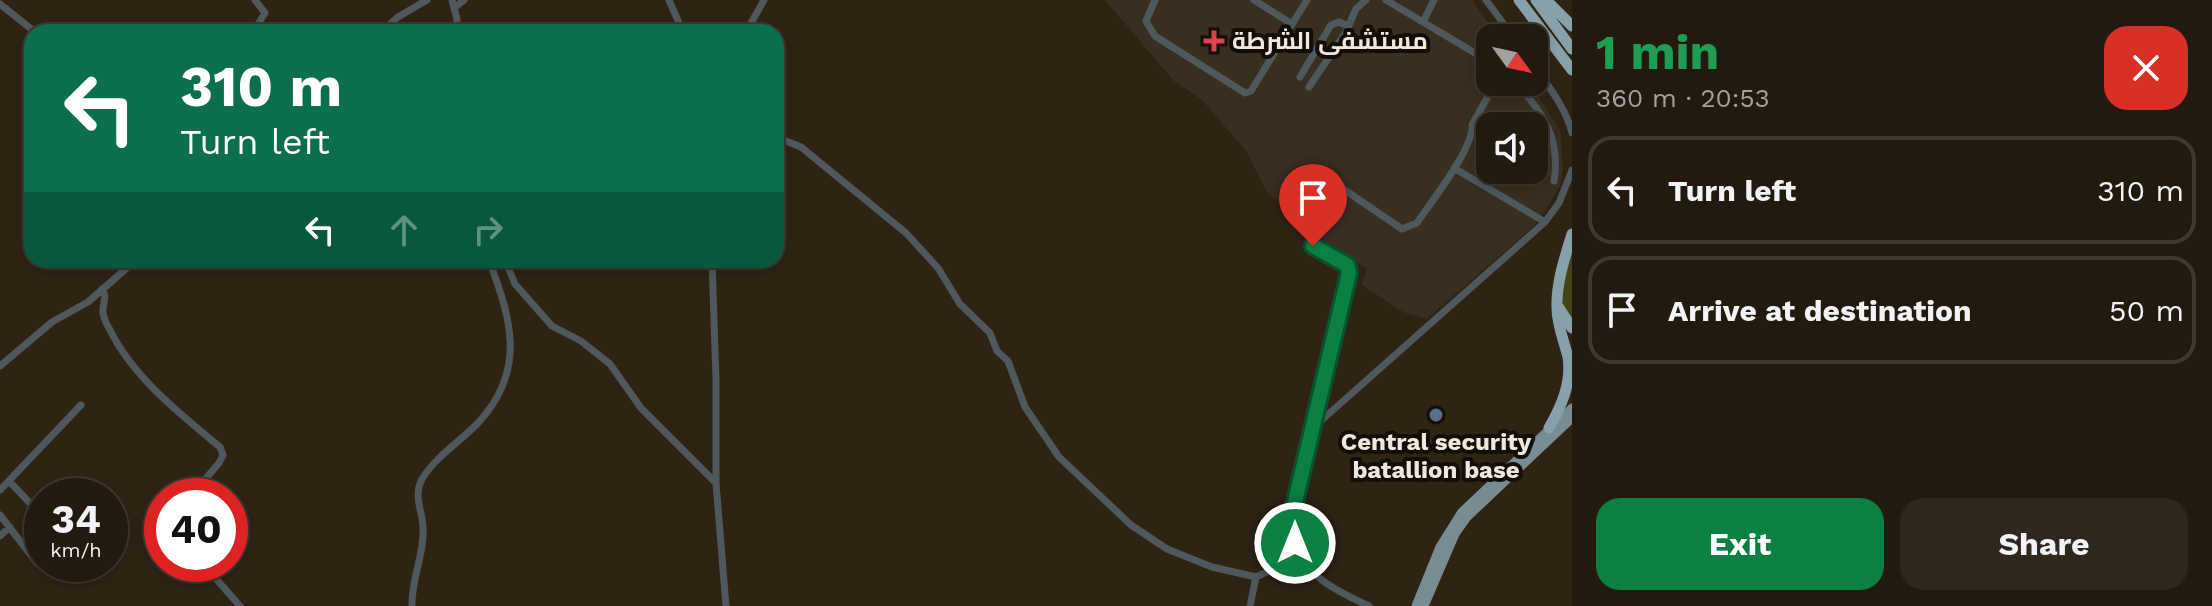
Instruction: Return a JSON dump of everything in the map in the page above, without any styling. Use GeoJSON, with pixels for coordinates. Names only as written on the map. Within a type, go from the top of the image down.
{"type":"FeatureCollection","features":[{"type":"Feature","properties":{"kind":"highway"},"geometry":{"type":"LineString","coordinates":[[1519,0],[1569,66],[1572,84]]}},
{"type":"Feature","properties":{"kind":"highway"},"geometry":{"type":"LineString","coordinates":[[1536,0],[1572,49]]}},
{"type":"Feature","properties":{"kind":"highway"},"geometry":{"type":"LineString","coordinates":[[1546,0],[1572,26]]}},
{"type":"Feature","properties":{"kind":"highway"},"geometry":{"type":"LineString","coordinates":[[1549,428],[1562,407],[1568,378],[1568,359],[1559,325],[1557,300],[1572,234]]}},
{"type":"Feature","properties":{"kind":"highway"},"geometry":{"type":"LineString","coordinates":[[1557,300],[1572,328]]}},
{"type":"Feature","properties":{"kind":"main road"},"geometry":{"type":"LineString","coordinates":[[1416,606],[1440,547],[1462,512],[1572,408]]}},
{"type":"Feature","properties":{"kind":"main road"},"geometry":{"type":"LineString","coordinates":[[1424,606],[1455,534],[1467,517],[1569,422]]}},
{"type":"Feature","properties":{"kind":"street"},"geometry":{"type":"LineString","coordinates":[[255,0],[265,13],[258,24]]}},
{"type":"Feature","properties":{"kind":"street"},"geometry":{"type":"LineString","coordinates":[[390,24],[427,0]]}},
{"type":"Feature","properties":{"kind":"street"},"geometry":{"type":"LineString","coordinates":[[457,24],[453,4],[464,0]]}},
{"type":"Feature","properties":{"kind":"street"},"geometry":{"type":"LineString","coordinates":[[669,0],[680,24]]}},
{"type":"Feature","properties":{"kind":"street"},"geometry":{"type":"LineString","coordinates":[[750,24],[764,0]]}},
{"type":"Feature","properties":{"kind":"street"},"geometry":{"type":"LineString","coordinates":[[1155,0],[1146,21],[1155,36],[1245,93],[1251,91],[1307,0]]}},
{"type":"Feature","properties":{"kind":"street"},"geometry":{"type":"LineString","coordinates":[[1254,0],[1266,3],[1292,24]]}},
{"type":"Feature","properties":{"kind":"street"},"geometry":{"type":"LineString","coordinates":[[1309,87],[1356,9],[1366,0]]}},
{"type":"Feature","properties":{"kind":"street"},"geometry":{"type":"LineString","coordinates":[[1386,0],[1476,54]]}},
{"type":"Feature","properties":{"kind":"street"},"geometry":{"type":"LineString","coordinates":[[1423,22],[1434,0]]}},
{"type":"Feature","properties":{"kind":"street"},"geometry":{"type":"LineString","coordinates":[[1486,0],[1504,24]]}},
{"type":"Feature","properties":{"kind":"street"},"geometry":{"type":"LineString","coordinates":[[0,4],[25,24]]}},
{"type":"Feature","properties":{"kind":"street"},"geometry":{"type":"LineString","coordinates":[[1300,77],[1331,25],[1339,22],[1348,26]]}},
{"type":"Feature","properties":{"kind":"street"},"geometry":{"type":"LineString","coordinates":[[1548,86],[1569,121],[1572,133]]}},
{"type":"Feature","properties":{"kind":"street"},"geometry":{"type":"LineString","coordinates":[[1315,180],[1327,178],[1402,229],[1417,223],[1454,168],[1488,96]]}},
{"type":"Feature","properties":{"kind":"street"},"geometry":{"type":"LineString","coordinates":[[1528,96],[1554,141],[1554,181]]}},
{"type":"Feature","properties":{"kind":"street"},"geometry":{"type":"LineString","coordinates":[[784,140],[801,147],[906,233],[938,268],[960,304],[990,333],[997,351],[1008,361],[1025,407],[1059,457],[1131,525],[1167,549],[1212,567],[1256,577],[1301,556]]}},
{"type":"Feature","properties":{"kind":"street"},"geometry":{"type":"LineString","coordinates":[[1454,168],[1545,222]]}},
{"type":"Feature","properties":{"kind":"street"},"geometry":{"type":"LineString","coordinates":[[1313,427],[1545,222],[1564,194],[1572,170]]}},
{"type":"Feature","properties":{"kind":"street"},"geometry":{"type":"LineString","coordinates":[[1313,246],[1347,265],[1349,273],[1294,506],[1295,543],[1301,556],[1323,581],[1369,606]]}},
{"type":"Feature","properties":{"kind":"street"},"geometry":{"type":"LineString","coordinates":[[0,366],[52,322],[76,310],[127,268]]}},
{"type":"Feature","properties":{"kind":"street"},"geometry":{"type":"LineString","coordinates":[[412,606],[423,526],[417,492],[423,478],[485,413],[505,378],[512,356],[511,338],[491,268]]}},
{"type":"Feature","properties":{"kind":"street"},"geometry":{"type":"LineString","coordinates":[[508,268],[515,284],[552,326],[581,341],[610,364],[641,408],[716,483]]}},
{"type":"Feature","properties":{"kind":"street"},"geometry":{"type":"LineString","coordinates":[[712,268],[716,483],[726,606]]}},
{"type":"Feature","properties":{"kind":"street"},"geometry":{"type":"LineString","coordinates":[[102,289],[106,294],[104,316],[129,360],[175,411],[220,447],[223,455],[206,478]]}},
{"type":"Feature","properties":{"kind":"street"},"geometry":{"type":"LineString","coordinates":[[0,490],[81,405]]}},
{"type":"Feature","properties":{"kind":"street"},"geometry":{"type":"LineString","coordinates":[[9,481],[24,497]]}},
{"type":"Feature","properties":{"kind":"street"},"geometry":{"type":"LineString","coordinates":[[0,515],[24,546]]}},
{"type":"Feature","properties":{"kind":"street"},"geometry":{"type":"LineString","coordinates":[[0,536],[10,527]]}},
{"type":"Feature","properties":{"kind":"street"},"geometry":{"type":"LineString","coordinates":[[1250,606],[1256,577]]}},
{"type":"Feature","properties":{"kind":"street"},"geometry":{"type":"LineString","coordinates":[[219,582],[240,606]]}},
{"type":"Feature","properties":{"kind":"shaded area"},"geometry":{"type":"Polygon","coordinates":[[[1105,0],[1472,0],[1489,24],[1476,24],[1476,96],[1538,96],[1560,130],[1563,169],[1560,186],[1536,224],[1427,319],[1403,312],[1362,285],[1367,269],[1301,224],[1267,192],[1246,151],[1202,100],[1174,81],[1105,0]]]}},
{"type":"Feature","properties":{"kind":"shaded area"},"geometry":{"type":"Polygon","coordinates":[[[1572,251],[1572,332],[1559,300],[1572,251]]]}},
{"type":"Feature","properties":{"kind":"place","name":"مستشفى الشرطة"},"geometry":{"type":"Point","coordinates":[1214,41]}},
{"type":"Feature","properties":{"kind":"place","name":"Central security batallion base"},"geometry":{"type":"Point","coordinates":[1436,415]}},
{"type":"Feature","properties":{"kind":"route"},"geometry":{"type":"LineString","coordinates":[[1295,543],[1294,506],[1349,273],[1347,265],[1313,246]]}}]}
